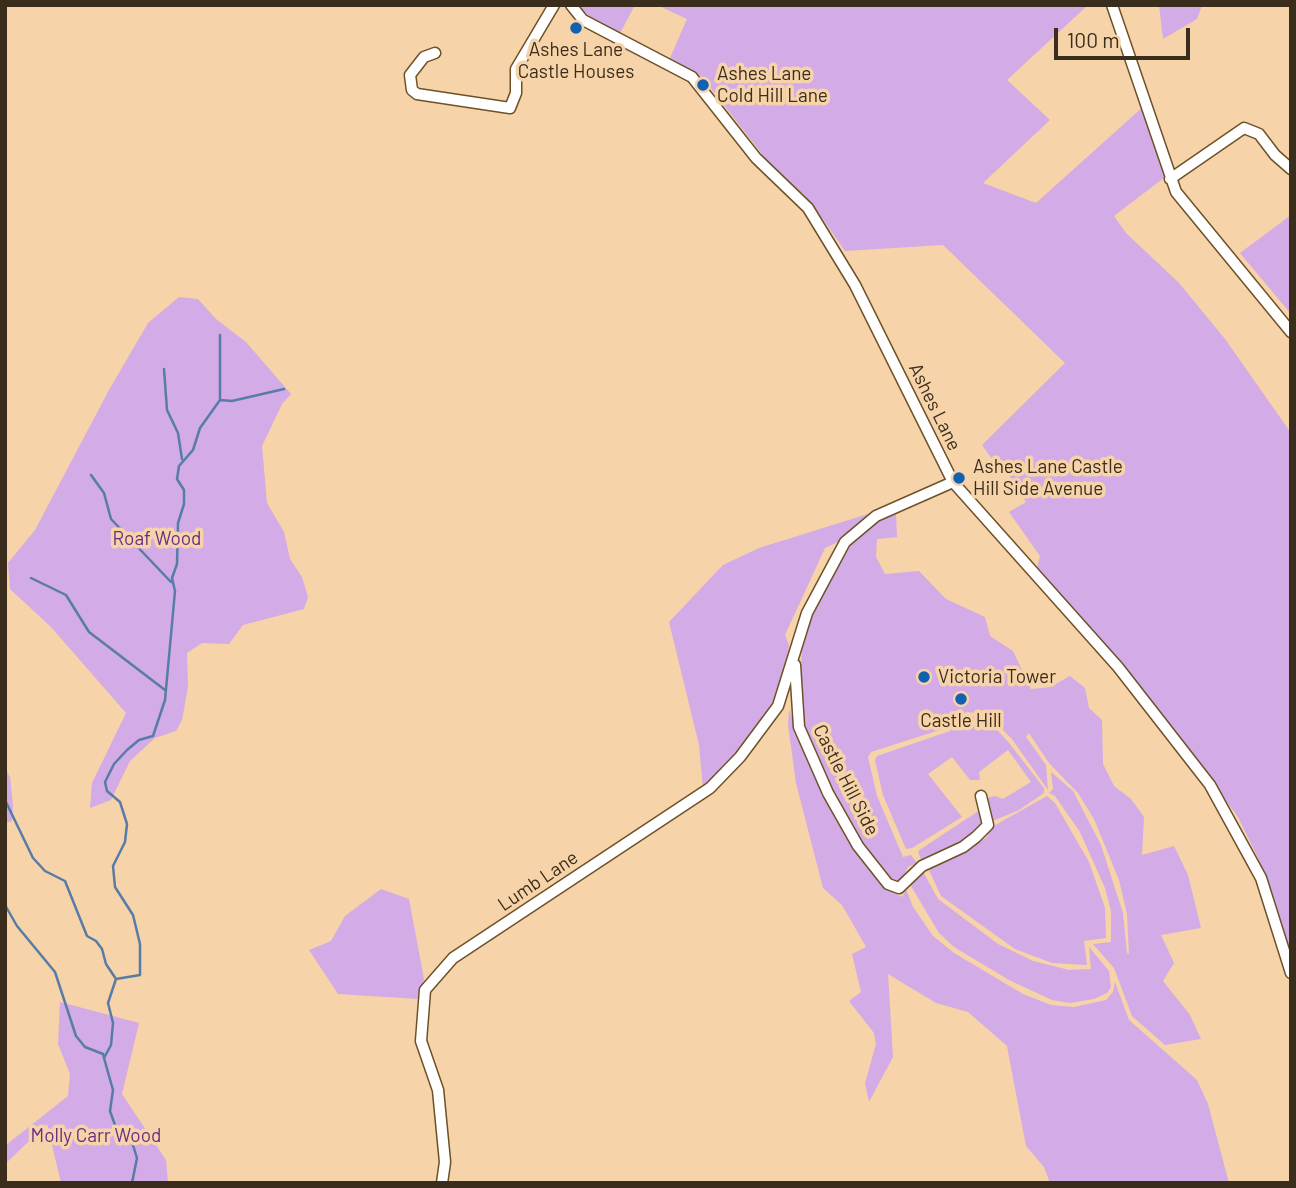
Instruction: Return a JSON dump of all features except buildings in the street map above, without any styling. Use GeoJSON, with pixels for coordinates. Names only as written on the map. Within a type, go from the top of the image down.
{"type":"FeatureCollection","features":[{"type":"Feature","properties":{"kind":"street"},"geometry":{"type":"LineString","coordinates":[[435,53],[424,57],[410,75],[412,90],[417,94],[510,108],[516,93],[516,69],[554,5]]}},
{"type":"Feature","properties":{"kind":"street","name":"Ashes Lane"},"geometry":{"type":"LineString","coordinates":[[571,5],[583,20],[692,77],[756,158],[808,208],[855,285],[953,482],[1118,667],[1210,785],[1261,878],[1291,973]]}},
{"type":"Feature","properties":{"kind":"street"},"geometry":{"type":"LineString","coordinates":[[1112,5],[1170,179],[1181,198],[1291,332]]}},
{"type":"Feature","properties":{"kind":"street"},"geometry":{"type":"LineString","coordinates":[[1170,179],[1244,128],[1259,134],[1275,155],[1291,169]]}},
{"type":"Feature","properties":{"kind":"street","name":"Castle Hill Side"},"geometry":{"type":"LineString","coordinates":[[953,482],[876,516],[845,542],[807,613],[792,658],[795,666],[799,727],[828,793],[858,846],[888,884],[898,888],[922,866],[963,847],[976,837],[988,825],[981,796]]}},
{"type":"Feature","properties":{"kind":"street","name":"Lumb Lane"},"geometry":{"type":"LineString","coordinates":[[442,1183],[445,1162],[438,1090],[421,1041],[425,990],[453,958],[710,788],[740,757],[778,706],[792,658]]}},
{"type":"Feature","properties":{"kind":"green space"},"geometry":{"type":"Polygon","coordinates":[[[578,5],[635,5],[619,35],[598,25],[578,5]]]}},
{"type":"Feature","properties":{"kind":"green space"},"geometry":{"type":"Polygon","coordinates":[[[657,5],[1088,5],[1007,80],[1050,120],[983,183],[1036,203],[1144,106],[1165,177],[1114,216],[1126,233],[1179,283],[1225,339],[1291,433],[1291,958],[1258,858],[1238,817],[1152,701],[1037,567],[1040,556],[1009,512],[1026,502],[1006,471],[1002,473],[982,445],[1065,363],[943,245],[845,251],[813,205],[769,163],[702,77],[670,58],[687,19],[657,5]]]}},
{"type":"Feature","properties":{"kind":"green space"},"geometry":{"type":"Polygon","coordinates":[[[1159,5],[1202,5],[1197,19],[1163,39],[1159,5]]]}},
{"type":"Feature","properties":{"kind":"green space"},"geometry":{"type":"Polygon","coordinates":[[[1291,215],[1291,314],[1240,253],[1291,215]]]}},
{"type":"Feature","properties":{"kind":"green space","name":"Roaf Wood"},"geometry":{"type":"Polygon","coordinates":[[[179,297],[198,299],[216,319],[246,342],[291,394],[282,404],[262,446],[267,503],[284,532],[290,559],[302,577],[308,597],[304,609],[243,625],[229,644],[202,643],[187,653],[188,687],[182,720],[176,731],[155,738],[130,761],[111,800],[90,808],[92,783],[126,713],[51,627],[10,589],[8,563],[35,530],[109,390],[148,323],[179,297]]]}},
{"type":"Feature","properties":{"kind":"green space"},"geometry":{"type":"Polygon","coordinates":[[[871,513],[840,541],[825,548],[785,635],[789,645],[781,690],[734,757],[703,788],[699,745],[669,622],[723,565],[759,548],[871,513]]]}},
{"type":"Feature","properties":{"kind":"green space"},"geometry":{"type":"Polygon","coordinates":[[[896,514],[897,537],[877,539],[876,557],[885,574],[919,571],[946,599],[985,617],[990,636],[1013,651],[1031,689],[1050,687],[1070,676],[1085,688],[1089,708],[1102,720],[1103,764],[1114,786],[1131,799],[1144,817],[1142,855],[1174,846],[1188,875],[1201,928],[1161,935],[1174,963],[1163,981],[1190,1015],[1201,1039],[1165,1045],[1132,1016],[1114,968],[1093,944],[1111,942],[1111,911],[1105,888],[1080,832],[1055,796],[1049,793],[1053,789],[1051,772],[1073,791],[1101,845],[1123,913],[1129,954],[1127,914],[1119,880],[1094,819],[1078,793],[1049,763],[1029,733],[1026,737],[1046,765],[1048,790],[1012,739],[990,717],[983,714],[967,712],[952,717],[949,727],[871,752],[868,757],[877,796],[903,857],[911,855],[917,863],[908,867],[901,881],[892,880],[862,844],[831,792],[805,728],[800,698],[802,641],[813,612],[852,543],[879,521],[896,514]]]}},
{"type":"Feature","properties":{"kind":"green space"},"geometry":{"type":"Polygon","coordinates":[[[789,710],[821,790],[854,847],[884,887],[902,897],[906,889],[913,907],[933,936],[954,953],[1023,994],[1051,1005],[1074,1007],[1106,1000],[1113,992],[1115,982],[1129,1020],[1197,1080],[1208,1104],[1229,1183],[1050,1183],[1044,1167],[1026,1146],[1007,1046],[968,1012],[936,1003],[888,974],[893,1057],[869,1102],[865,1083],[876,1044],[874,1033],[849,1001],[861,992],[852,954],[866,947],[842,905],[823,888],[796,783],[788,725],[789,710]]]}},
{"type":"Feature","properties":{"kind":"green space"},"geometry":{"type":"Polygon","coordinates":[[[974,716],[989,721],[1009,743],[1044,788],[1044,793],[1019,810],[983,825],[961,843],[922,863],[918,851],[983,808],[987,798],[995,796],[1003,799],[1031,782],[1008,750],[979,772],[980,780],[970,780],[952,757],[928,774],[962,817],[912,848],[906,849],[883,795],[875,760],[877,756],[950,731],[956,720],[974,716]]]}},
{"type":"Feature","properties":{"kind":"green space"},"geometry":{"type":"Polygon","coordinates":[[[5,768],[10,777],[13,806],[12,821],[5,823],[5,768]]]}},
{"type":"Feature","properties":{"kind":"green space"},"geometry":{"type":"Polygon","coordinates":[[[1047,796],[1055,803],[1089,862],[1105,908],[1106,938],[1084,941],[1087,965],[1052,963],[1015,949],[941,896],[928,868],[974,846],[987,837],[992,827],[1047,796]]]}},
{"type":"Feature","properties":{"kind":"green space"},"geometry":{"type":"Polygon","coordinates":[[[922,870],[938,899],[998,944],[1033,961],[1069,970],[1091,969],[1089,947],[1109,971],[1111,987],[1107,993],[1094,999],[1070,1003],[1052,1000],[1009,980],[954,947],[939,933],[911,886],[922,870]]]}},
{"type":"Feature","properties":{"kind":"green space"},"geometry":{"type":"Polygon","coordinates":[[[381,889],[409,899],[424,979],[418,999],[338,994],[309,950],[331,941],[345,916],[381,889]]]}},
{"type":"Feature","properties":{"kind":"green space","name":"Molly Carr Wood"},"geometry":{"type":"Polygon","coordinates":[[[60,1002],[139,1023],[122,1094],[166,1160],[168,1183],[61,1183],[47,1124],[5,1164],[6,1145],[68,1096],[70,1074],[58,1044],[60,1002]]]}},
{"type":"Feature","properties":{"kind":"waterway"},"geometry":{"type":"LineString","coordinates":[[220,335],[220,399]]}},
{"type":"Feature","properties":{"kind":"waterway"},"geometry":{"type":"LineString","coordinates":[[164,369],[167,410],[178,433],[182,459]]}},
{"type":"Feature","properties":{"kind":"waterway"},"geometry":{"type":"LineString","coordinates":[[132,1183],[137,1158],[132,1142],[115,1125],[110,1111],[113,1090],[104,1058],[111,1045],[113,1023],[108,1003],[116,979],[140,975],[140,944],[133,915],[115,887],[113,866],[125,842],[127,824],[120,802],[107,791],[105,782],[114,764],[127,750],[139,740],[153,736],[165,700],[175,591],[172,578],[177,564],[178,523],[184,504],[184,490],[177,479],[179,466],[193,450],[200,428],[220,400],[232,401],[284,389]]}},
{"type":"Feature","properties":{"kind":"waterway"},"geometry":{"type":"LineString","coordinates":[[91,475],[104,493],[111,519],[171,582]]}},
{"type":"Feature","properties":{"kind":"waterway"},"geometry":{"type":"LineString","coordinates":[[31,578],[66,595],[89,632],[165,690]]}},
{"type":"Feature","properties":{"kind":"waterway"},"geometry":{"type":"LineString","coordinates":[[5,800],[33,858],[45,871],[65,881],[87,936],[96,941],[102,949],[106,964],[116,979]]}},
{"type":"Feature","properties":{"kind":"waterway"},"geometry":{"type":"LineString","coordinates":[[5,905],[17,926],[55,972],[76,1036],[85,1047],[103,1054],[104,1058]]}},
{"type":"Feature","properties":{"kind":"place","name":"Ashes Lane Castle Houses"},"geometry":{"type":"Point","coordinates":[576,28]}},
{"type":"Feature","properties":{"kind":"place","name":"Ashes Lane Cold Hill Lane"},"geometry":{"type":"Point","coordinates":[703,85]}},
{"type":"Feature","properties":{"kind":"place","name":"Ashes Lane Castle Hill Side Avenue"},"geometry":{"type":"Point","coordinates":[959,478]}},
{"type":"Feature","properties":{"kind":"place","name":"Victoria Tower"},"geometry":{"type":"Point","coordinates":[924,677]}},
{"type":"Feature","properties":{"kind":"place","name":"Castle Hill"},"geometry":{"type":"Point","coordinates":[961,699]}}]}
